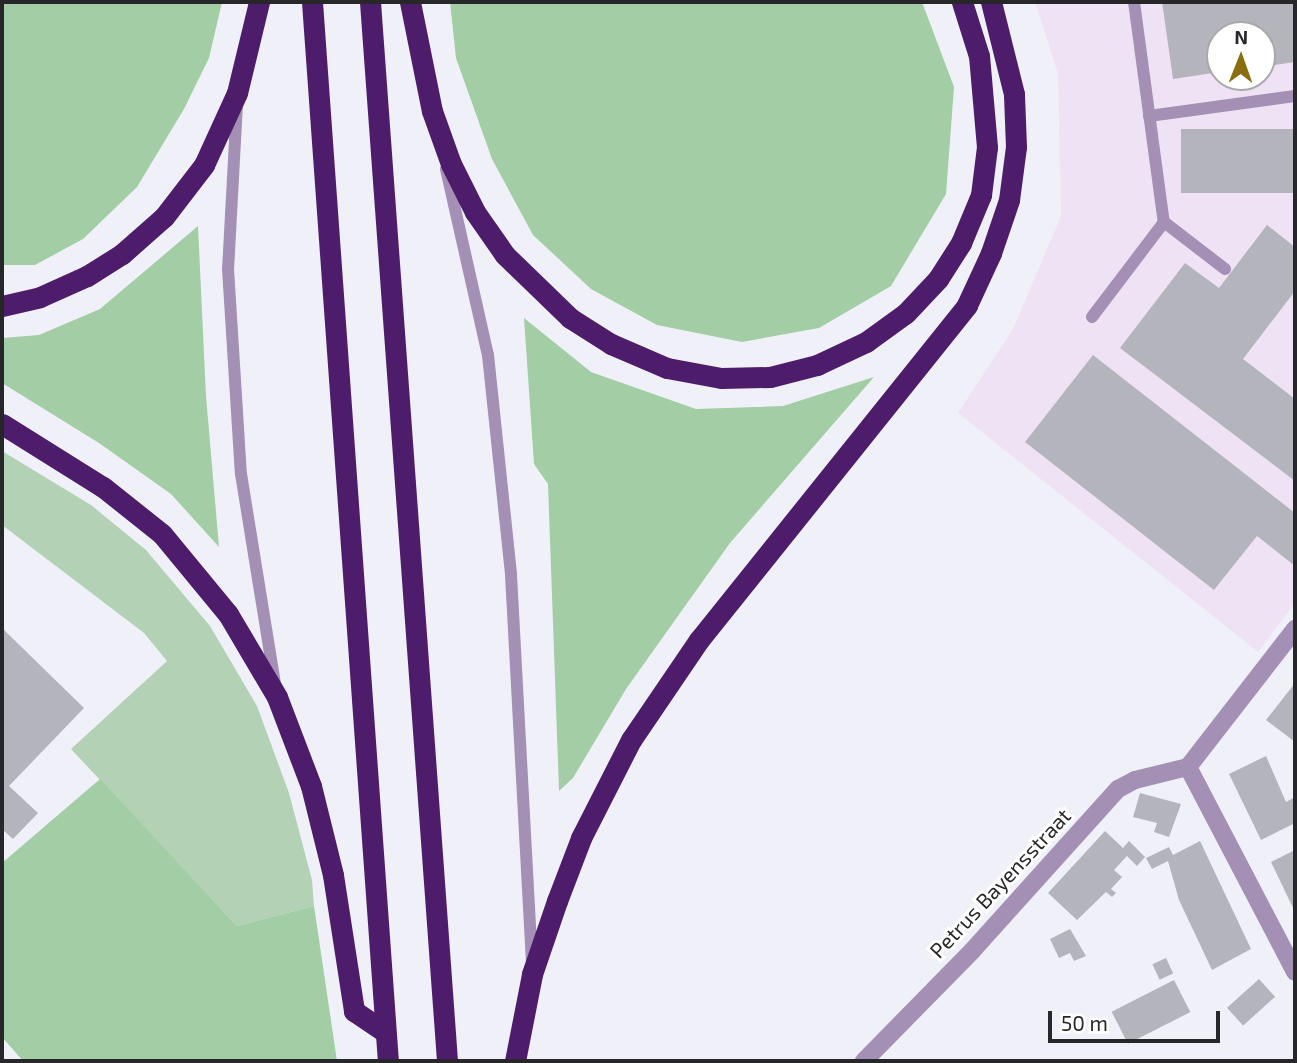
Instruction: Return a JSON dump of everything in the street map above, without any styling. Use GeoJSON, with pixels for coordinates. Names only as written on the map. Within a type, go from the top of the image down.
{"type":"FeatureCollection","features":[{"type":"Feature","properties":{"kind":"highway"},"geometry":{"type":"LineString","coordinates":[[2,306],[40,297],[87,276],[122,254],[164,217],[204,165],[237,93],[259,2]]}},
{"type":"Feature","properties":{"kind":"highway"},"geometry":{"type":"LineString","coordinates":[[312,2],[388,1061]]}},
{"type":"Feature","properties":{"kind":"highway"},"geometry":{"type":"LineString","coordinates":[[370,2],[447,1061]]}},
{"type":"Feature","properties":{"kind":"highway"},"geometry":{"type":"LineString","coordinates":[[410,2],[432,111],[475,212],[514,265],[570,318],[611,344],[667,368],[721,378],[770,377],[817,365],[866,342],[906,313],[938,279],[961,243],[981,195],[987,147],[978,56],[962,2]]}},
{"type":"Feature","properties":{"kind":"highway"},"geometry":{"type":"LineString","coordinates":[[515,1061],[532,974],[582,838],[631,740],[699,640],[967,305],[991,253],[1010,200],[1016,147],[1013,94],[991,2]]}},
{"type":"Feature","properties":{"kind":"highway"},"geometry":{"type":"LineString","coordinates":[[2,424],[103,487],[162,534],[228,614],[277,697],[311,786],[333,875],[354,1011],[385,1032]]}},
{"type":"Feature","properties":{"kind":"street"},"geometry":{"type":"LineString","coordinates":[[1295,629],[1188,767],[1295,972]]}},
{"type":"Feature","properties":{"kind":"street","name":"Petrus Bayensstraat"},"geometry":{"type":"LineString","coordinates":[[864,1061],[972,951],[1118,789],[1135,780],[1188,767]]}},
{"type":"Feature","properties":{"kind":"lane"},"geometry":{"type":"LineString","coordinates":[[1134,2],[1164,223],[1225,269]]}},
{"type":"Feature","properties":{"kind":"lane"},"geometry":{"type":"LineString","coordinates":[[237,93],[228,269],[241,474],[277,697]]}},
{"type":"Feature","properties":{"kind":"lane"},"geometry":{"type":"LineString","coordinates":[[1149,116],[1295,96]]}},
{"type":"Feature","properties":{"kind":"lane"},"geometry":{"type":"LineString","coordinates":[[432,111],[488,355],[511,575],[532,974]]}},
{"type":"Feature","properties":{"kind":"lane"},"geometry":{"type":"LineString","coordinates":[[1091,317],[1164,223]]}},
{"type":"Feature","properties":{"kind":"shaded area"},"geometry":{"type":"Polygon","coordinates":[[[1035,2],[1295,2],[1295,603],[1258,652],[958,413],[1013,329],[1061,216],[1058,74],[1035,2]]]}},
{"type":"Feature","properties":{"kind":"green space"},"geometry":{"type":"Polygon","coordinates":[[[2,2],[222,2],[209,58],[184,109],[137,187],[83,239],[35,265],[2,265],[2,2]]]}},
{"type":"Feature","properties":{"kind":"green space"},"geometry":{"type":"Polygon","coordinates":[[[450,2],[922,2],[954,87],[946,194],[891,286],[819,328],[742,342],[657,325],[591,289],[533,235],[492,159],[456,58],[450,2]]]}},
{"type":"Feature","properties":{"kind":"green space"},"geometry":{"type":"Polygon","coordinates":[[[198,226],[206,396],[219,547],[171,494],[99,443],[2,383],[2,338],[39,335],[100,309],[198,226]]]}},
{"type":"Feature","properties":{"kind":"green space"},"geometry":{"type":"Polygon","coordinates":[[[524,318],[591,372],[696,409],[783,406],[874,377],[730,543],[626,689],[573,778],[559,791],[548,484],[534,464],[524,318]]]}},
{"type":"Feature","properties":{"kind":"green space"},"geometry":{"type":"Polygon","coordinates":[[[2,451],[91,505],[146,550],[210,626],[257,706],[289,793],[312,880],[314,906],[237,926],[71,749],[167,661],[144,633],[2,525],[2,451]]]}},
{"type":"Feature","properties":{"kind":"green space"},"geometry":{"type":"Polygon","coordinates":[[[100,779],[237,926],[314,906],[337,1061],[23,1061],[2,1037],[2,863],[100,779]]]}},
{"type":"Feature","properties":{"kind":"building"},"geometry":{"type":"Polygon","coordinates":[[[1162,2],[1295,2],[1295,62],[1276,65],[1276,21],[1206,21],[1206,74],[1173,79],[1162,2]]]}},
{"type":"Feature","properties":{"kind":"building"},"geometry":{"type":"Polygon","coordinates":[[[1181,129],[1295,129],[1295,193],[1181,193],[1181,129]]]}},
{"type":"Feature","properties":{"kind":"building"},"geometry":{"type":"Polygon","coordinates":[[[1267,225],[1295,247],[1295,291],[1243,359],[1295,399],[1295,481],[1120,348],[1185,263],[1219,288],[1267,225]]]}},
{"type":"Feature","properties":{"kind":"building"},"geometry":{"type":"Polygon","coordinates":[[[1093,355],[1295,513],[1295,566],[1257,536],[1214,590],[1025,442],[1093,355]]]}},
{"type":"Feature","properties":{"kind":"building"},"geometry":{"type":"Polygon","coordinates":[[[2,628],[84,708],[9,786],[38,813],[13,839],[2,829],[2,628]]]}},
{"type":"Feature","properties":{"kind":"building"},"geometry":{"type":"Polygon","coordinates":[[[1295,683],[1295,742],[1266,720],[1295,683]]]}},
{"type":"Feature","properties":{"kind":"building"},"geometry":{"type":"Polygon","coordinates":[[[1266,756],[1286,802],[1295,797],[1295,823],[1261,840],[1229,774],[1266,756]]]}},
{"type":"Feature","properties":{"kind":"building"},"geometry":{"type":"Polygon","coordinates":[[[1140,793],[1181,804],[1169,837],[1154,832],[1157,823],[1133,817],[1140,793]]]}},
{"type":"Feature","properties":{"kind":"building"},"geometry":{"type":"Polygon","coordinates":[[[1105,831],[1123,848],[1129,841],[1145,857],[1137,866],[1127,856],[1114,870],[1122,877],[1111,889],[1116,893],[1112,897],[1106,892],[1077,920],[1048,893],[1105,831]]]}},
{"type":"Feature","properties":{"kind":"building"},"geometry":{"type":"Polygon","coordinates":[[[1200,841],[1251,949],[1212,970],[1179,900],[1168,861],[1152,869],[1146,858],[1169,847],[1173,855],[1200,841]]]}},
{"type":"Feature","properties":{"kind":"building"},"geometry":{"type":"Polygon","coordinates":[[[1295,850],[1295,912],[1271,862],[1295,850]]]}},
{"type":"Feature","properties":{"kind":"building"},"geometry":{"type":"Polygon","coordinates":[[[1070,929],[1086,956],[1074,961],[1070,953],[1059,958],[1050,939],[1070,929]]]}},
{"type":"Feature","properties":{"kind":"building"},"geometry":{"type":"Polygon","coordinates":[[[1166,958],[1173,973],[1160,980],[1152,964],[1166,958]]]}},
{"type":"Feature","properties":{"kind":"building"},"geometry":{"type":"Polygon","coordinates":[[[1259,979],[1275,997],[1243,1026],[1227,1008],[1259,979]]]}},
{"type":"Feature","properties":{"kind":"building"},"geometry":{"type":"Polygon","coordinates":[[[1174,980],[1190,1012],[1128,1044],[1112,1012],[1174,980]]]}}]}
